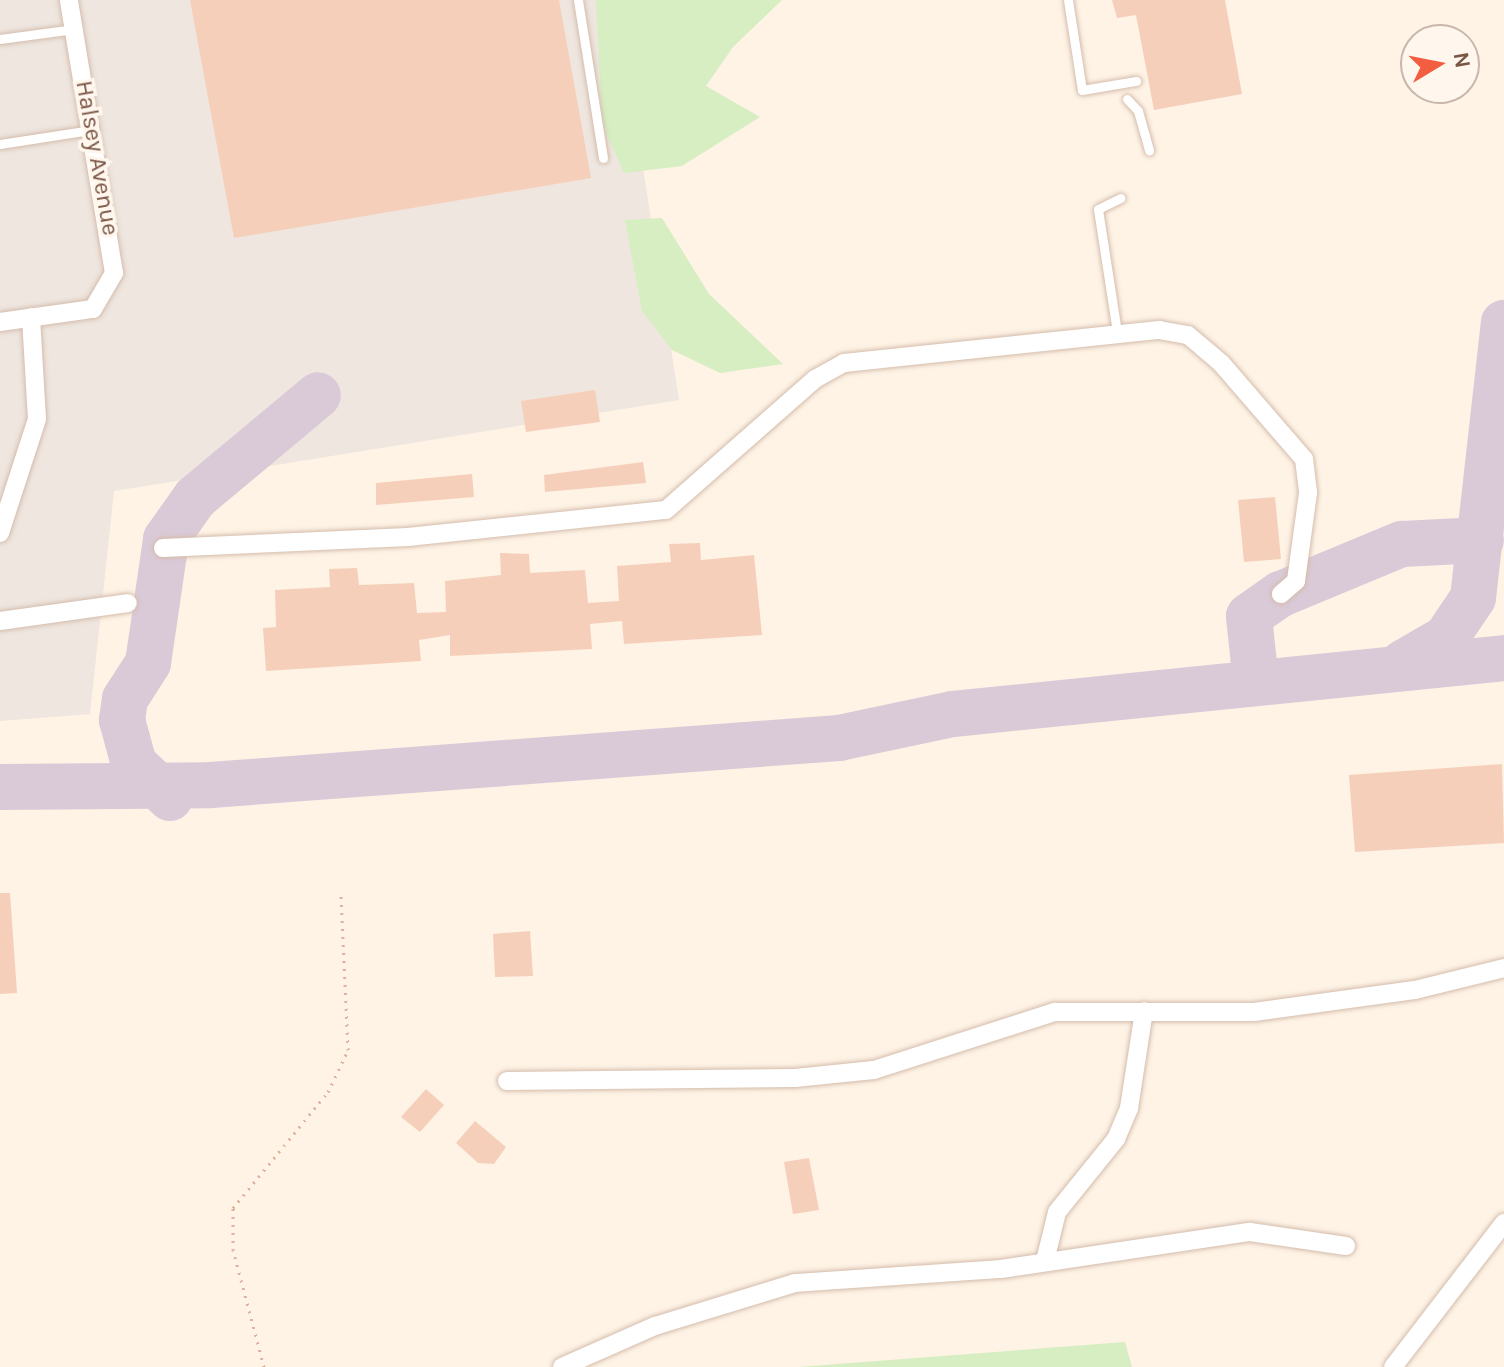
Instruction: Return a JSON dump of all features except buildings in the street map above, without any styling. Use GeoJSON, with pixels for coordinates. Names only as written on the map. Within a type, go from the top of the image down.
{"type":"FeatureCollection","features":[{"type":"Feature","properties":{"kind":"street","name":"Halsey Avenue"},"geometry":{"type":"LineString","coordinates":[[31,317],[93,309],[114,273],[69,0]]}},
{"type":"Feature","properties":{"kind":"street"},"geometry":{"type":"LineString","coordinates":[[0,322],[31,317],[37,419],[0,533]]}},
{"type":"Feature","properties":{"kind":"street"},"geometry":{"type":"LineString","coordinates":[[163,548],[393,538],[666,510],[815,379],[844,363],[1117,332],[1188,335],[1304,459],[1308,493],[1296,581],[1281,594]]}},
{"type":"Feature","properties":{"kind":"street"},"geometry":{"type":"LineString","coordinates":[[0,621],[128,603]]}},
{"type":"Feature","properties":{"kind":"street"},"geometry":{"type":"LineString","coordinates":[[507,1081],[858,1072],[1055,1012],[1333,1004],[1504,968]]}},
{"type":"Feature","properties":{"kind":"street"},"geometry":{"type":"LineString","coordinates":[[1045,1261],[1057,1212],[1116,1139],[1129,1108],[1144,1011]]}},
{"type":"Feature","properties":{"kind":"street"},"geometry":{"type":"LineString","coordinates":[[1393,1367],[1504,1223]]}},
{"type":"Feature","properties":{"kind":"street"},"geometry":{"type":"LineString","coordinates":[[562,1367],[655,1326],[795,1283],[1045,1261],[1250,1232],[1346,1246]]}},
{"type":"Feature","properties":{"kind":"lane"},"geometry":{"type":"LineString","coordinates":[[578,0],[603,158]]}},
{"type":"Feature","properties":{"kind":"lane"},"geometry":{"type":"LineString","coordinates":[[1068,0],[1082,90],[1136,81]]}},
{"type":"Feature","properties":{"kind":"lane"},"geometry":{"type":"LineString","coordinates":[[0,39],[74,29]]}},
{"type":"Feature","properties":{"kind":"lane"},"geometry":{"type":"LineString","coordinates":[[1127,99],[1138,111],[1149,150]]}},
{"type":"Feature","properties":{"kind":"lane"},"geometry":{"type":"LineString","coordinates":[[0,144],[92,130]]}},
{"type":"Feature","properties":{"kind":"lane"},"geometry":{"type":"LineString","coordinates":[[1117,332],[1098,209],[1121,198]]}},
{"type":"Feature","properties":{"kind":"path"},"geometry":{"type":"LineString","coordinates":[[264,1367],[233,1250],[233,1208],[328,1092],[348,1050],[341,896]]}},
{"type":"Feature","properties":{"kind":"shaded area"},"geometry":{"type":"Polygon","coordinates":[[[0,0],[617,0],[679,400],[114,491],[90,714],[0,721],[0,0]]]}},
{"type":"Feature","properties":{"kind":"green space"},"geometry":{"type":"Polygon","coordinates":[[[596,0],[782,0],[733,47],[706,86],[760,117],[682,166],[624,173],[602,124],[596,0]]]}},
{"type":"Feature","properties":{"kind":"green space"},"geometry":{"type":"Polygon","coordinates":[[[662,218],[709,294],[783,364],[720,373],[672,350],[642,311],[625,220],[662,218]]]}},
{"type":"Feature","properties":{"kind":"green space"},"geometry":{"type":"Polygon","coordinates":[[[1125,1342],[1132,1367],[798,1367],[1125,1342]]]}},
{"type":"Feature","properties":{"kind":"taxiway"},"geometry":{"type":"LineString","coordinates":[[1403,663],[1446,638],[1473,598],[1504,323]]}},
{"type":"Feature","properties":{"kind":"taxiway"},"geometry":{"type":"LineString","coordinates":[[170,798],[134,764],[122,720],[125,699],[148,663],[166,539],[195,498],[318,395]]}},
{"type":"Feature","properties":{"kind":"taxiway"},"geometry":{"type":"LineString","coordinates":[[1256,683],[1249,616],[1281,594],[1402,544],[1481,540]]}},
{"type":"Feature","properties":{"kind":"taxiway"},"geometry":{"type":"LineString","coordinates":[[0,787],[211,785],[839,738],[953,714],[1504,658]]}}]}
